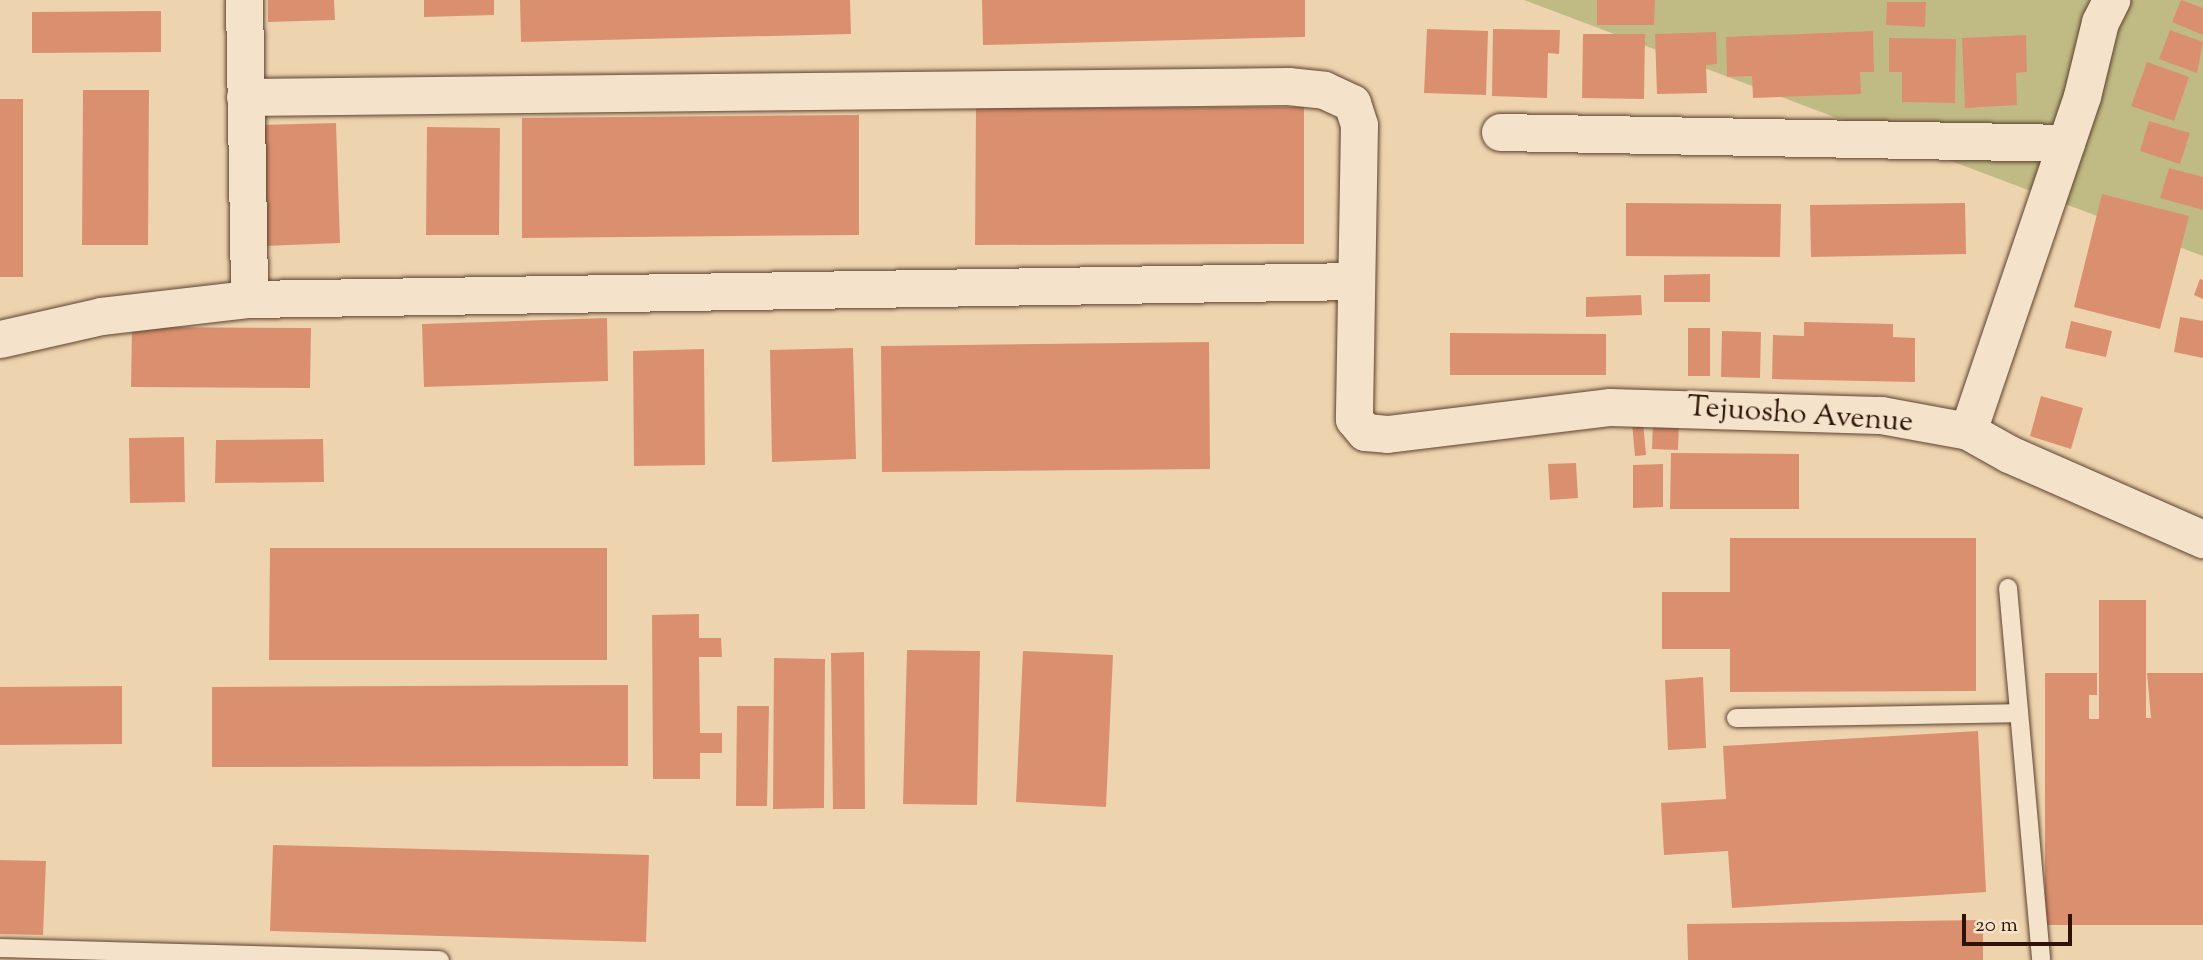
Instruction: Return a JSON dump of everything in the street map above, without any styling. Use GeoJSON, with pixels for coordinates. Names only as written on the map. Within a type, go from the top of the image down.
{"type":"FeatureCollection","features":[{"type":"Feature","properties":{"kind":"street"},"geometry":{"type":"LineString","coordinates":[[244,0],[249,299]]}},
{"type":"Feature","properties":{"kind":"street"},"geometry":{"type":"LineString","coordinates":[[1969,431],[2066,143],[2100,22],[2111,0]]}},
{"type":"Feature","properties":{"kind":"street","name":"Tejuosho Avenue"},"geometry":{"type":"LineString","coordinates":[[245,97],[1287,86],[1324,90],[1352,103],[1359,125],[1354,419],[1365,432],[1387,434],[1610,407],[1751,408],[1881,415],[1969,431],[2009,454],[2203,539]]}},
{"type":"Feature","properties":{"kind":"street"},"geometry":{"type":"LineString","coordinates":[[1500,132],[2066,143]]}},
{"type":"Feature","properties":{"kind":"street"},"geometry":{"type":"LineString","coordinates":[[0,339],[102,316],[249,299],[1355,281]]}},
{"type":"Feature","properties":{"kind":"lane"},"geometry":{"type":"LineString","coordinates":[[2008,588],[2040,960]]}},
{"type":"Feature","properties":{"kind":"lane"},"geometry":{"type":"LineString","coordinates":[[1736,718],[2019,713]]}},
{"type":"Feature","properties":{"kind":"lane"},"geometry":{"type":"LineString","coordinates":[[0,948],[440,960]]}},
{"type":"Feature","properties":{"kind":"shaded area"},"geometry":{"type":"Polygon","coordinates":[[[1524,0],[2203,0],[2203,256],[1524,0]]]}},
{"type":"Feature","properties":{"kind":"building"},"geometry":{"type":"Polygon","coordinates":[[[268,0],[334,0],[335,20],[268,22],[268,0]]]}},
{"type":"Feature","properties":{"kind":"building"},"geometry":{"type":"Polygon","coordinates":[[[424,0],[494,0],[494,15],[424,17],[424,0]]]}},
{"type":"Feature","properties":{"kind":"building"},"geometry":{"type":"Polygon","coordinates":[[[520,0],[850,0],[851,34],[521,42],[520,0]]]}},
{"type":"Feature","properties":{"kind":"building"},"geometry":{"type":"Polygon","coordinates":[[[982,0],[1305,0],[1305,37],[983,45],[982,0]]]}},
{"type":"Feature","properties":{"kind":"building"},"geometry":{"type":"Polygon","coordinates":[[[1597,0],[1655,0],[1654,25],[1597,25],[1597,0]]]}},
{"type":"Feature","properties":{"kind":"building"},"geometry":{"type":"Polygon","coordinates":[[[2181,0],[2203,8],[2203,35],[2172,22],[2181,0]]]}},
{"type":"Feature","properties":{"kind":"building"},"geometry":{"type":"Polygon","coordinates":[[[1887,2],[1926,2],[1925,27],[1886,25],[1887,2]]]}},
{"type":"Feature","properties":{"kind":"building"},"geometry":{"type":"Polygon","coordinates":[[[161,11],[161,52],[32,53],[32,12],[161,11]]]}},
{"type":"Feature","properties":{"kind":"building"},"geometry":{"type":"Polygon","coordinates":[[[1427,29],[1488,31],[1486,95],[1424,93],[1427,29]]]}},
{"type":"Feature","properties":{"kind":"building"},"geometry":{"type":"Polygon","coordinates":[[[1493,29],[1560,30],[1559,54],[1548,53],[1547,98],[1492,96],[1493,29]]]}},
{"type":"Feature","properties":{"kind":"building"},"geometry":{"type":"Polygon","coordinates":[[[2170,30],[2203,42],[2197,73],[2159,59],[2170,30]]]}},
{"type":"Feature","properties":{"kind":"building"},"geometry":{"type":"Polygon","coordinates":[[[1873,31],[1874,72],[1860,72],[1861,94],[1753,98],[1752,76],[1727,77],[1726,37],[1873,31]]]}},
{"type":"Feature","properties":{"kind":"building"},"geometry":{"type":"Polygon","coordinates":[[[1716,32],[1717,64],[1706,65],[1707,93],[1657,94],[1655,34],[1716,32]]]}},
{"type":"Feature","properties":{"kind":"building"},"geometry":{"type":"Polygon","coordinates":[[[1583,34],[1645,34],[1644,99],[1582,98],[1583,34]]]}},
{"type":"Feature","properties":{"kind":"building"},"geometry":{"type":"Polygon","coordinates":[[[2026,35],[2027,72],[2016,73],[2017,105],[1965,108],[1962,38],[2026,35]]]}},
{"type":"Feature","properties":{"kind":"building"},"geometry":{"type":"Polygon","coordinates":[[[1889,38],[1956,39],[1955,103],[1902,102],[1902,72],[1889,72],[1889,38]]]}},
{"type":"Feature","properties":{"kind":"building"},"geometry":{"type":"Polygon","coordinates":[[[2147,62],[2189,77],[2174,121],[2131,106],[2147,62]]]}},
{"type":"Feature","properties":{"kind":"building"},"geometry":{"type":"Polygon","coordinates":[[[83,90],[149,90],[148,245],[82,245],[83,90]]]}},
{"type":"Feature","properties":{"kind":"building"},"geometry":{"type":"Polygon","coordinates":[[[0,99],[23,99],[23,277],[0,277],[0,99]]]}},
{"type":"Feature","properties":{"kind":"building"},"geometry":{"type":"Polygon","coordinates":[[[1304,107],[1304,244],[975,245],[976,108],[1304,107]]]}},
{"type":"Feature","properties":{"kind":"building"},"geometry":{"type":"Polygon","coordinates":[[[859,115],[859,235],[522,238],[522,118],[859,115]]]}},
{"type":"Feature","properties":{"kind":"building"},"geometry":{"type":"Polygon","coordinates":[[[2149,121],[2190,133],[2180,164],[2140,151],[2149,121]]]}},
{"type":"Feature","properties":{"kind":"building"},"geometry":{"type":"Polygon","coordinates":[[[336,123],[340,243],[265,246],[260,125],[336,123]]]}},
{"type":"Feature","properties":{"kind":"building"},"geometry":{"type":"Polygon","coordinates":[[[427,127],[500,128],[499,235],[426,235],[427,127]]]}},
{"type":"Feature","properties":{"kind":"building"},"geometry":{"type":"Polygon","coordinates":[[[2169,168],[2203,177],[2203,210],[2160,198],[2169,168]]]}},
{"type":"Feature","properties":{"kind":"building"},"geometry":{"type":"Polygon","coordinates":[[[2102,194],[2189,216],[2160,329],[2074,307],[2102,194]]]}},
{"type":"Feature","properties":{"kind":"building"},"geometry":{"type":"Polygon","coordinates":[[[1626,203],[1781,204],[1780,257],[1626,256],[1626,203]]]}},
{"type":"Feature","properties":{"kind":"building"},"geometry":{"type":"Polygon","coordinates":[[[1965,203],[1966,254],[1811,257],[1810,205],[1965,203]]]}},
{"type":"Feature","properties":{"kind":"building"},"geometry":{"type":"Polygon","coordinates":[[[1710,274],[1710,302],[1664,302],[1664,275],[1710,274]]]}},
{"type":"Feature","properties":{"kind":"building"},"geometry":{"type":"Polygon","coordinates":[[[2200,279],[2203,280],[2203,299],[2194,295],[2200,279]]]}},
{"type":"Feature","properties":{"kind":"building"},"geometry":{"type":"Polygon","coordinates":[[[1641,295],[1642,315],[1586,317],[1586,297],[1641,295]]]}},
{"type":"Feature","properties":{"kind":"building"},"geometry":{"type":"Polygon","coordinates":[[[2180,317],[2203,321],[2203,358],[2174,352],[2180,317]]]}},
{"type":"Feature","properties":{"kind":"building"},"geometry":{"type":"Polygon","coordinates":[[[607,318],[608,381],[424,387],[422,324],[607,318]]]}},
{"type":"Feature","properties":{"kind":"building"},"geometry":{"type":"Polygon","coordinates":[[[2071,321],[2112,331],[2106,357],[2065,348],[2071,321]]]}},
{"type":"Feature","properties":{"kind":"building"},"geometry":{"type":"Polygon","coordinates":[[[1804,322],[1893,324],[1893,337],[1915,338],[1915,382],[1772,379],[1773,335],[1804,336],[1804,322]]]}},
{"type":"Feature","properties":{"kind":"building"},"geometry":{"type":"Polygon","coordinates":[[[132,327],[311,328],[310,388],[131,387],[132,327]]]}},
{"type":"Feature","properties":{"kind":"building"},"geometry":{"type":"Polygon","coordinates":[[[1688,328],[1710,328],[1710,376],[1688,376],[1688,328]]]}},
{"type":"Feature","properties":{"kind":"building"},"geometry":{"type":"Polygon","coordinates":[[[1722,331],[1761,332],[1760,378],[1721,377],[1722,331]]]}},
{"type":"Feature","properties":{"kind":"building"},"geometry":{"type":"Polygon","coordinates":[[[1450,333],[1606,334],[1606,375],[1450,375],[1450,333]]]}},
{"type":"Feature","properties":{"kind":"building"},"geometry":{"type":"Polygon","coordinates":[[[1209,342],[1210,469],[882,472],[881,346],[1209,342]]]}},
{"type":"Feature","properties":{"kind":"building"},"geometry":{"type":"Polygon","coordinates":[[[853,348],[856,459],[772,462],[770,350],[853,348]]]}},
{"type":"Feature","properties":{"kind":"building"},"geometry":{"type":"Polygon","coordinates":[[[704,349],[705,465],[634,466],[633,351],[704,349]]]}},
{"type":"Feature","properties":{"kind":"building"},"geometry":{"type":"Polygon","coordinates":[[[2041,396],[2083,408],[2071,449],[2030,436],[2041,396]]]}},
{"type":"Feature","properties":{"kind":"building"},"geometry":{"type":"Polygon","coordinates":[[[1653,421],[1679,422],[1678,450],[1652,449],[1653,421]]]}},
{"type":"Feature","properties":{"kind":"building"},"geometry":{"type":"Polygon","coordinates":[[[1643,422],[1646,455],[1635,456],[1632,423],[1643,422]]]}},
{"type":"Feature","properties":{"kind":"building"},"geometry":{"type":"Polygon","coordinates":[[[184,437],[185,502],[130,503],[129,438],[184,437]]]}},
{"type":"Feature","properties":{"kind":"building"},"geometry":{"type":"Polygon","coordinates":[[[323,439],[324,482],[215,483],[216,440],[323,439]]]}},
{"type":"Feature","properties":{"kind":"building"},"geometry":{"type":"Polygon","coordinates":[[[1671,453],[1799,454],[1799,509],[1670,509],[1671,453]]]}},
{"type":"Feature","properties":{"kind":"building"},"geometry":{"type":"Polygon","coordinates":[[[1576,463],[1578,498],[1550,500],[1548,464],[1576,463]]]}},
{"type":"Feature","properties":{"kind":"building"},"geometry":{"type":"Polygon","coordinates":[[[1663,464],[1663,507],[1633,508],[1633,465],[1663,464]]]}},
{"type":"Feature","properties":{"kind":"building"},"geometry":{"type":"Polygon","coordinates":[[[1730,538],[1976,538],[1976,691],[1730,692],[1730,649],[1662,649],[1662,592],[1730,592],[1730,538]]]}},
{"type":"Feature","properties":{"kind":"building"},"geometry":{"type":"Polygon","coordinates":[[[270,548],[607,548],[607,660],[269,660],[270,548]]]}},
{"type":"Feature","properties":{"kind":"building"},"geometry":{"type":"Polygon","coordinates":[[[2099,600],[2146,600],[2146,718],[2151,718],[2147,673],[2203,673],[2203,925],[2045,925],[2045,673],[2097,673],[2097,695],[2089,695],[2089,719],[2099,719],[2099,600]]]}},
{"type":"Feature","properties":{"kind":"building"},"geometry":{"type":"Polygon","coordinates":[[[699,614],[699,638],[721,638],[722,657],[699,657],[700,733],[722,733],[722,753],[700,753],[700,779],[653,779],[652,615],[699,614]]]}},
{"type":"Feature","properties":{"kind":"building"},"geometry":{"type":"Polygon","coordinates":[[[907,650],[980,651],[977,805],[903,804],[907,650]]]}},
{"type":"Feature","properties":{"kind":"building"},"geometry":{"type":"Polygon","coordinates":[[[1023,651],[1113,655],[1106,807],[1016,802],[1023,651]]]}},
{"type":"Feature","properties":{"kind":"building"},"geometry":{"type":"Polygon","coordinates":[[[864,652],[865,809],[833,809],[831,653],[864,652]]]}},
{"type":"Feature","properties":{"kind":"building"},"geometry":{"type":"Polygon","coordinates":[[[774,658],[825,659],[824,808],[773,809],[774,658]]]}},
{"type":"Feature","properties":{"kind":"building"},"geometry":{"type":"Polygon","coordinates":[[[1703,677],[1706,748],[1668,750],[1665,680],[1703,677]]]}},
{"type":"Feature","properties":{"kind":"building"},"geometry":{"type":"Polygon","coordinates":[[[628,685],[628,766],[212,767],[212,687],[628,685]]]}},
{"type":"Feature","properties":{"kind":"building"},"geometry":{"type":"Polygon","coordinates":[[[122,686],[122,744],[0,745],[0,687],[122,686]]]}},
{"type":"Feature","properties":{"kind":"building"},"geometry":{"type":"Polygon","coordinates":[[[737,706],[769,706],[767,806],[736,806],[737,706]]]}},
{"type":"Feature","properties":{"kind":"building"},"geometry":{"type":"Polygon","coordinates":[[[1978,731],[1986,892],[1732,908],[1728,851],[1664,855],[1661,803],[1726,799],[1723,746],[1978,731]]]}},
{"type":"Feature","properties":{"kind":"building"},"geometry":{"type":"Polygon","coordinates":[[[273,845],[649,855],[646,942],[270,931],[273,845]]]}},
{"type":"Feature","properties":{"kind":"building"},"geometry":{"type":"Polygon","coordinates":[[[0,860],[46,861],[43,935],[0,934],[0,860]]]}},
{"type":"Feature","properties":{"kind":"building"},"geometry":{"type":"Polygon","coordinates":[[[1983,920],[1983,960],[1688,960],[1687,924],[1983,920]]]}}]}
